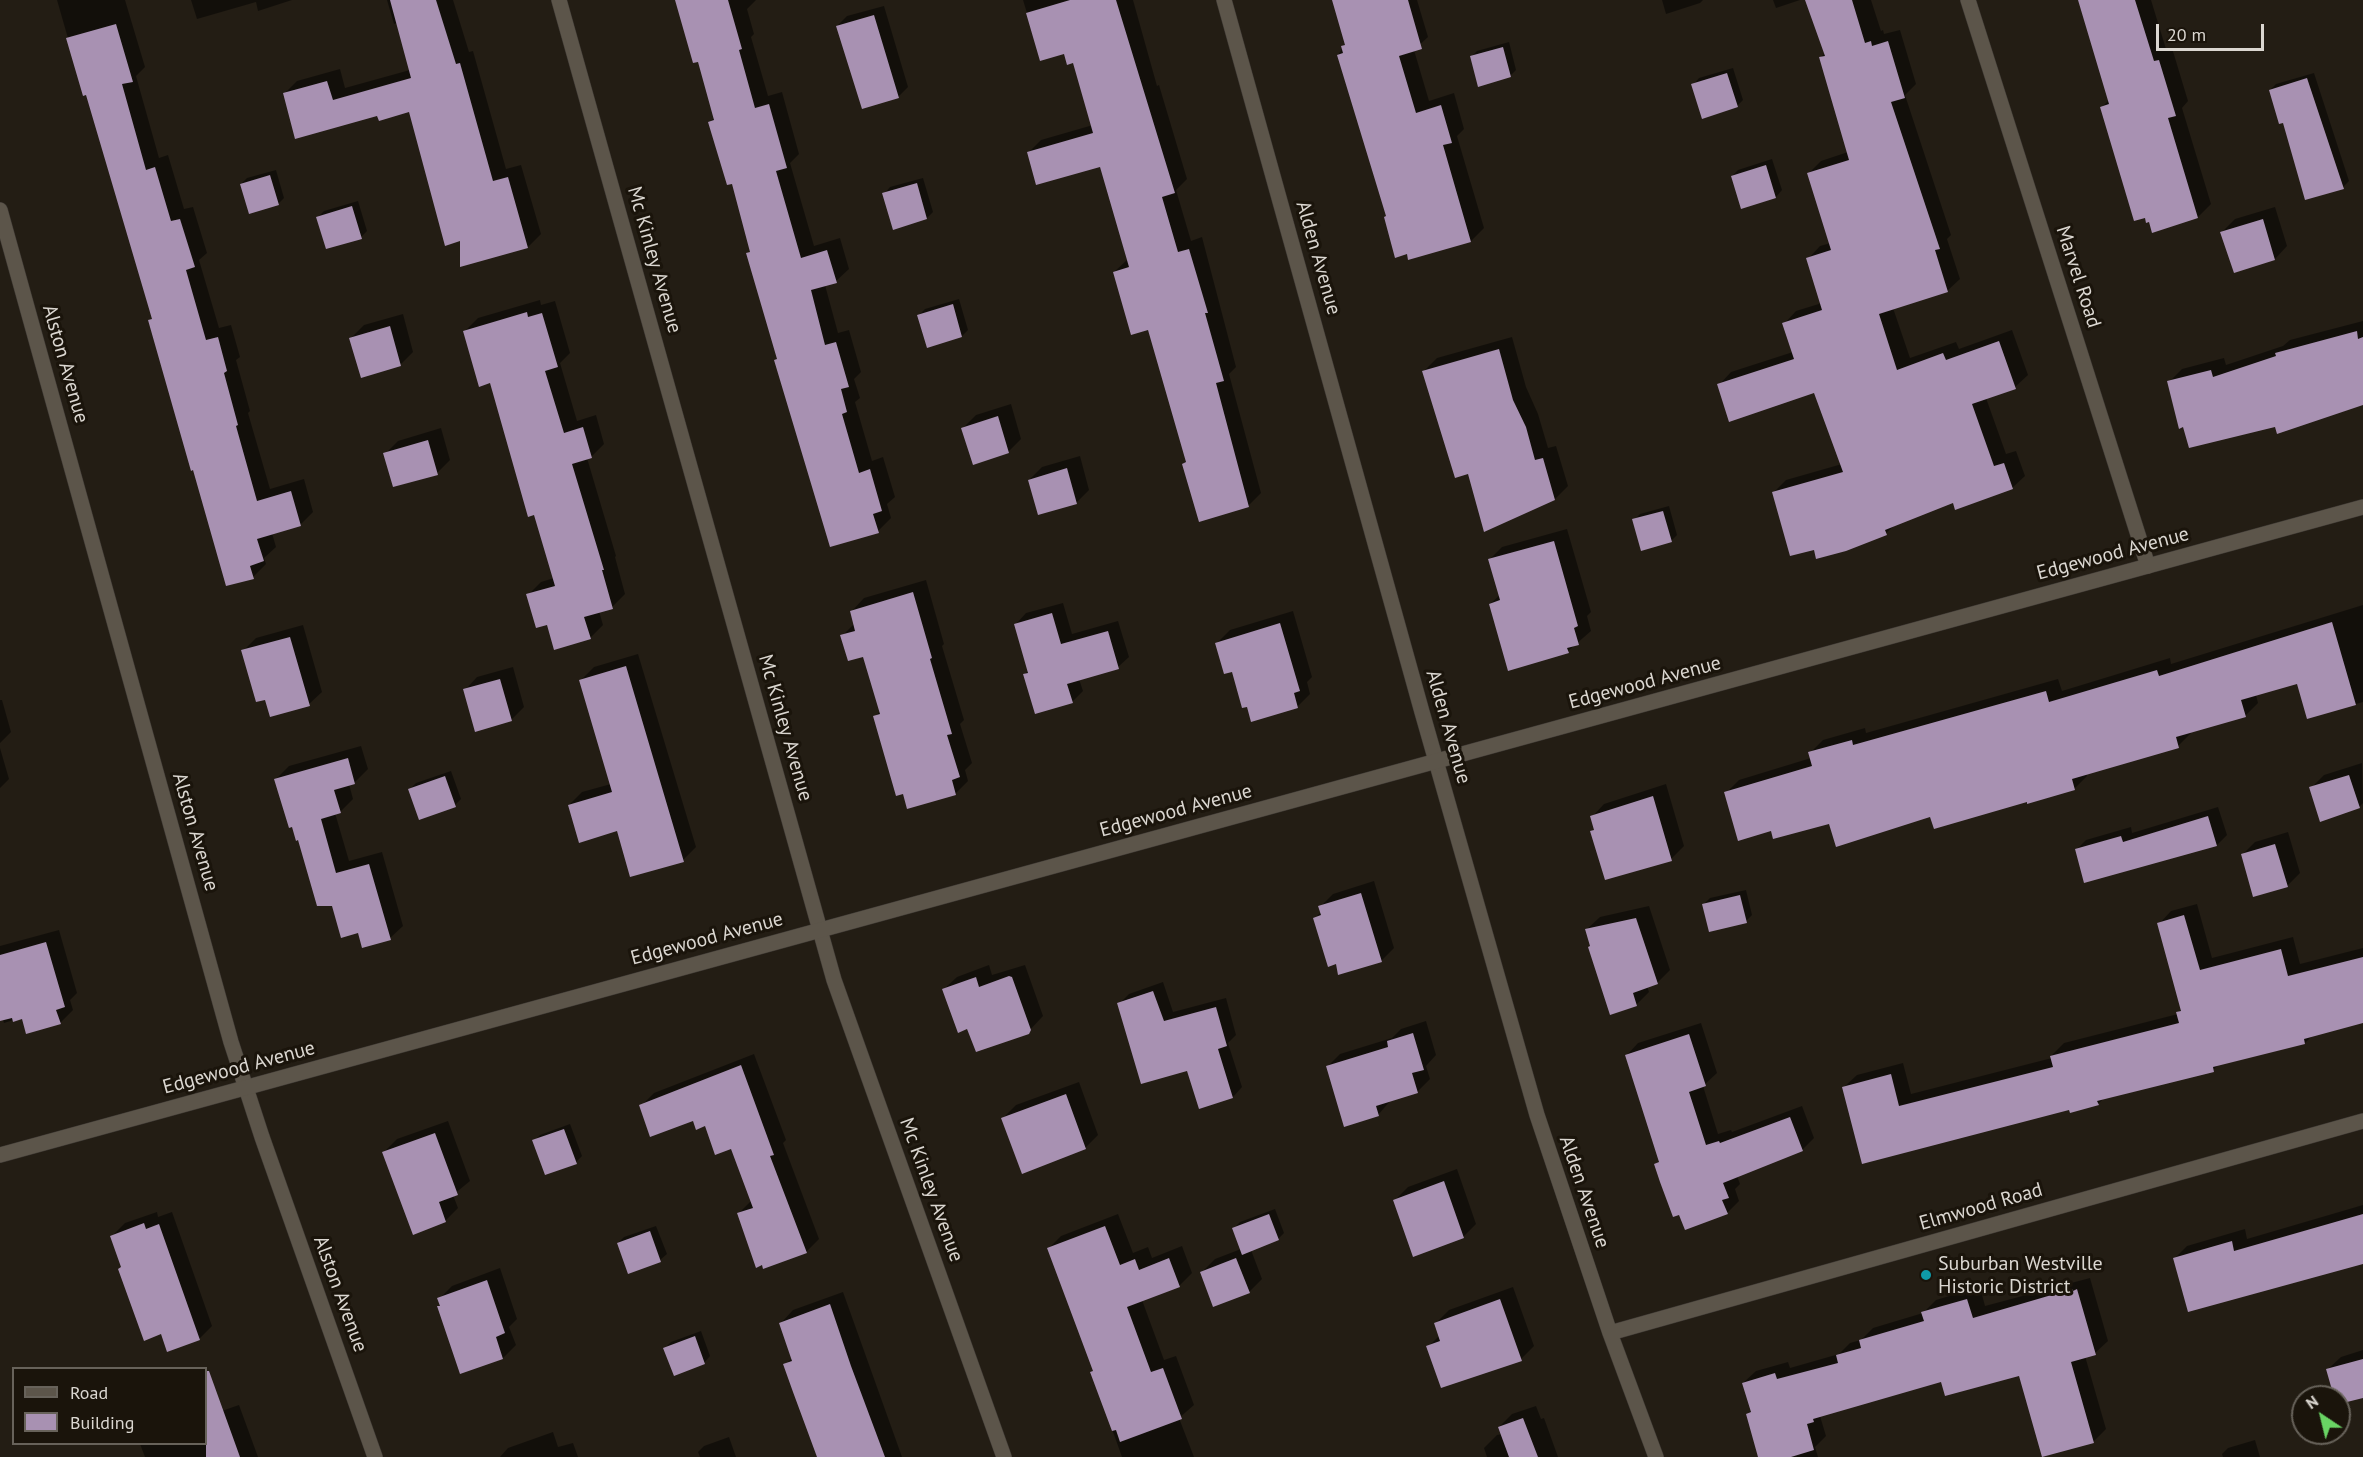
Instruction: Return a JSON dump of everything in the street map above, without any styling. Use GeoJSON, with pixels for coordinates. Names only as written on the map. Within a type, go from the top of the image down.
{"type":"FeatureCollection","features":[{"type":"Feature","properties":{"kind":"street","name":"Mc Kinley Avenue"},"geometry":{"type":"LineString","coordinates":[[559,0],[820,930],[850,1025],[1004,1457]]}},
{"type":"Feature","properties":{"kind":"street","name":"Alden Avenue"},"geometry":{"type":"LineString","coordinates":[[1224,0],[1436,762],[1537,1114],[1610,1333],[1656,1457]]}},
{"type":"Feature","properties":{"kind":"street","name":"Marvel Road"},"geometry":{"type":"LineString","coordinates":[[1968,0],[2148,566]]}},
{"type":"Feature","properties":{"kind":"street","name":"Alston Avenue"},"geometry":{"type":"LineString","coordinates":[[0,210],[231,1042],[375,1457]]}},
{"type":"Feature","properties":{"kind":"street","name":"Edgewood Avenue"},"geometry":{"type":"LineString","coordinates":[[0,1155],[2363,507]]}},
{"type":"Feature","properties":{"kind":"street","name":"Elmwood Road"},"geometry":{"type":"LineString","coordinates":[[1610,1333],[2363,1121]]}},
{"type":"Feature","properties":{"kind":"building"},"geometry":{"type":"Polygon","coordinates":[[[390,0],[436,0],[456,64],[460,63],[493,181],[508,177],[528,248],[460,267],[460,241],[445,246],[409,112],[379,121],[377,116],[295,139],[283,93],[327,81],[333,100],[411,78],[390,0]]]}},
{"type":"Feature","properties":{"kind":"building"},"geometry":{"type":"Polygon","coordinates":[[[675,0],[728,0],[755,108],[769,104],[787,168],[776,171],[801,258],[827,250],[837,283],[811,290],[825,345],[836,342],[849,387],[841,389],[847,412],[842,414],[859,473],[870,469],[882,511],[873,514],[879,533],[830,547],[774,360],[777,359],[746,253],[750,252],[732,184],[727,185],[708,122],[714,120],[698,62],[693,63],[675,0]]]}},
{"type":"Feature","properties":{"kind":"building"},"geometry":{"type":"Polygon","coordinates":[[[1070,0],[1116,0],[1175,193],[1162,197],[1178,252],[1189,249],[1208,313],[1205,313],[1224,381],[1216,383],[1249,507],[1199,522],[1182,464],[1186,462],[1148,330],[1131,335],[1113,272],[1129,267],[1100,167],[1036,185],[1027,152],[1093,133],[1073,63],[1067,65],[1064,54],[1040,61],[1026,13],[1070,0]]]}},
{"type":"Feature","properties":{"kind":"building"},"geometry":{"type":"Polygon","coordinates":[[[1332,0],[1408,0],[1422,49],[1399,56],[1416,113],[1441,105],[1452,143],[1443,145],[1471,242],[1408,260],[1407,254],[1395,258],[1384,217],[1386,216],[1337,55],[1343,53],[1341,46],[1345,45],[1332,0]]]}},
{"type":"Feature","properties":{"kind":"building"},"geometry":{"type":"Polygon","coordinates":[[[1805,0],[1852,0],[1865,43],[1871,41],[1872,46],[1888,41],[1905,98],[1891,102],[1940,249],[1935,250],[1948,292],[1879,314],[1897,370],[1943,353],[1946,360],[1999,341],[2016,389],[1972,404],[1994,466],[2004,463],[2013,489],[1955,510],[1953,503],[1885,530],[1887,535],[1846,551],[1816,559],[1814,550],[1790,556],[1772,492],[1843,472],[1814,393],[1729,422],[1717,384],[1794,359],[1782,323],[1822,310],[1806,258],[1831,250],[1807,173],[1849,160],[1819,57],[1825,56],[1805,0]]]}},
{"type":"Feature","properties":{"kind":"building"},"geometry":{"type":"Polygon","coordinates":[[[2078,0],[2135,0],[2154,61],[2159,60],[2176,116],[2168,118],[2198,218],[2152,233],[2149,222],[2146,223],[2145,218],[2134,221],[2100,107],[2109,104],[2078,0]]]}},
{"type":"Feature","properties":{"kind":"building"},"geometry":{"type":"Polygon","coordinates":[[[874,15],[899,98],[862,109],[836,26],[874,15]]]}},
{"type":"Feature","properties":{"kind":"building"},"geometry":{"type":"Polygon","coordinates":[[[116,24],[133,82],[122,84],[146,170],[155,167],[171,221],[180,219],[195,267],[186,270],[206,340],[218,337],[227,371],[224,373],[238,425],[236,426],[257,501],[291,491],[301,526],[257,539],[264,561],[250,566],[254,579],[226,586],[148,320],[152,319],[86,95],[83,96],[66,38],[116,24]]]}},
{"type":"Feature","properties":{"kind":"building"},"geometry":{"type":"Polygon","coordinates":[[[1503,47],[1511,77],[1478,87],[1470,56],[1503,47]]]}},
{"type":"Feature","properties":{"kind":"building"},"geometry":{"type":"Polygon","coordinates":[[[1727,73],[1738,107],[1702,119],[1691,84],[1727,73]]]}},
{"type":"Feature","properties":{"kind":"building"},"geometry":{"type":"Polygon","coordinates":[[[2307,78],[2344,189],[2305,200],[2283,123],[2279,124],[2269,90],[2307,78]]]}},
{"type":"Feature","properties":{"kind":"building"},"geometry":{"type":"Polygon","coordinates":[[[1766,165],[1776,198],[1741,209],[1731,176],[1766,165]]]}},
{"type":"Feature","properties":{"kind":"building"},"geometry":{"type":"Polygon","coordinates":[[[270,175],[279,205],[249,214],[240,184],[270,175]]]}},
{"type":"Feature","properties":{"kind":"building"},"geometry":{"type":"Polygon","coordinates":[[[917,183],[927,219],[893,230],[882,193],[917,183]]]}},
{"type":"Feature","properties":{"kind":"building"},"geometry":{"type":"Polygon","coordinates":[[[352,206],[362,239],[326,249],[316,217],[352,206]]]}},
{"type":"Feature","properties":{"kind":"building"},"geometry":{"type":"Polygon","coordinates":[[[2263,219],[2275,260],[2234,273],[2220,232],[2263,219]]]}},
{"type":"Feature","properties":{"kind":"building"},"geometry":{"type":"Polygon","coordinates":[[[953,304],[962,337],[927,348],[917,315],[953,304]]]}},
{"type":"Feature","properties":{"kind":"building"},"geometry":{"type":"Polygon","coordinates":[[[527,312],[528,317],[542,313],[558,367],[545,371],[564,433],[583,427],[592,458],[572,464],[604,570],[602,570],[613,609],[584,617],[591,639],[554,650],[547,625],[536,628],[526,594],[555,586],[534,515],[528,517],[490,383],[479,387],[463,331],[527,312]]]}},
{"type":"Feature","properties":{"kind":"building"},"geometry":{"type":"Polygon","coordinates":[[[390,326],[401,366],[361,378],[349,338],[390,326]]]}},
{"type":"Feature","properties":{"kind":"building"},"geometry":{"type":"Polygon","coordinates":[[[2357,331],[2358,339],[2363,337],[2363,405],[2277,434],[2275,427],[2189,448],[2183,427],[2179,429],[2167,381],[2211,370],[2213,377],[2276,356],[2275,353],[2357,331]]]}},
{"type":"Feature","properties":{"kind":"building"},"geometry":{"type":"Polygon","coordinates":[[[1499,349],[1513,400],[1526,427],[1535,460],[1543,458],[1555,500],[1484,532],[1468,474],[1455,478],[1422,371],[1499,349]]]}},
{"type":"Feature","properties":{"kind":"building"},"geometry":{"type":"Polygon","coordinates":[[[998,416],[1009,453],[973,465],[961,428],[998,416]]]}},
{"type":"Feature","properties":{"kind":"building"},"geometry":{"type":"Polygon","coordinates":[[[428,440],[438,475],[393,487],[383,453],[428,440]]]}},
{"type":"Feature","properties":{"kind":"building"},"geometry":{"type":"Polygon","coordinates":[[[1067,468],[1077,504],[1038,515],[1028,480],[1067,468]]]}},
{"type":"Feature","properties":{"kind":"building"},"geometry":{"type":"Polygon","coordinates":[[[1663,511],[1672,542],[1641,551],[1632,519],[1663,511]]]}},
{"type":"Feature","properties":{"kind":"building"},"geometry":{"type":"Polygon","coordinates":[[[1554,541],[1578,626],[1574,628],[1579,645],[1567,648],[1569,653],[1508,671],[1489,604],[1500,600],[1488,559],[1554,541]]]}},
{"type":"Feature","properties":{"kind":"building"},"geometry":{"type":"Polygon","coordinates":[[[913,592],[952,734],[947,735],[960,777],[952,780],[956,795],[907,809],[903,794],[896,796],[873,716],[880,714],[863,657],[848,661],[840,635],[855,631],[850,611],[913,592]]]}},
{"type":"Feature","properties":{"kind":"building"},"geometry":{"type":"Polygon","coordinates":[[[1052,613],[1061,644],[1108,631],[1119,669],[1067,684],[1073,703],[1035,714],[1023,674],[1028,673],[1014,624],[1052,613]]]}},
{"type":"Feature","properties":{"kind":"building"},"geometry":{"type":"Polygon","coordinates":[[[2332,622],[2356,705],[2307,719],[2297,684],[2241,700],[2246,717],[2176,737],[2179,748],[2072,779],[2075,790],[2027,804],[2027,802],[1934,829],[1930,817],[1836,847],[1829,824],[1773,839],[1771,831],[1738,841],[1724,792],[1812,766],[1808,752],[1852,740],[1853,745],[2046,691],[2049,702],[2157,670],[2159,676],[2332,622]]]}},
{"type":"Feature","properties":{"kind":"building"},"geometry":{"type":"Polygon","coordinates":[[[1280,623],[1300,691],[1294,693],[1298,708],[1251,722],[1247,707],[1242,708],[1232,672],[1224,674],[1215,643],[1280,623]]]}},
{"type":"Feature","properties":{"kind":"building"},"geometry":{"type":"Polygon","coordinates":[[[290,637],[310,706],[270,717],[265,700],[256,702],[241,650],[290,637]]]}},
{"type":"Feature","properties":{"kind":"building"},"geometry":{"type":"Polygon","coordinates":[[[626,666],[684,862],[630,877],[617,831],[579,843],[568,805],[612,792],[579,680],[626,666]]]}},
{"type":"Feature","properties":{"kind":"building"},"geometry":{"type":"Polygon","coordinates":[[[500,679],[512,721],[475,732],[463,689],[500,679]]]}},
{"type":"Feature","properties":{"kind":"building"},"geometry":{"type":"Polygon","coordinates":[[[348,758],[355,784],[334,790],[341,813],[321,819],[336,873],[369,864],[391,940],[362,948],[358,933],[341,938],[332,906],[317,906],[298,840],[296,841],[292,827],[289,828],[274,779],[348,758]]]}},
{"type":"Feature","properties":{"kind":"building"},"geometry":{"type":"Polygon","coordinates":[[[2349,775],[2360,808],[2320,822],[2309,787],[2349,775]]]}},
{"type":"Feature","properties":{"kind":"building"},"geometry":{"type":"Polygon","coordinates":[[[445,776],[456,807],[419,820],[408,789],[445,776]]]}},
{"type":"Feature","properties":{"kind":"building"},"geometry":{"type":"Polygon","coordinates":[[[1653,796],[1672,861],[1605,880],[1590,831],[1594,830],[1590,816],[1653,796]]]}},
{"type":"Feature","properties":{"kind":"building"},"geometry":{"type":"Polygon","coordinates":[[[2208,816],[2217,846],[2084,883],[2075,849],[2121,836],[2123,842],[2208,816]]]}},
{"type":"Feature","properties":{"kind":"building"},"geometry":{"type":"Polygon","coordinates":[[[2275,844],[2288,887],[2253,897],[2241,854],[2275,844]]]}},
{"type":"Feature","properties":{"kind":"building"},"geometry":{"type":"Polygon","coordinates":[[[1361,893],[1382,962],[1338,975],[1336,964],[1328,967],[1313,918],[1321,915],[1318,906],[1361,893]]]}},
{"type":"Feature","properties":{"kind":"building"},"geometry":{"type":"Polygon","coordinates":[[[1740,895],[1747,923],[1709,932],[1702,904],[1740,895]]]}},
{"type":"Feature","properties":{"kind":"building"},"geometry":{"type":"Polygon","coordinates":[[[2184,915],[2200,970],[2281,949],[2288,976],[2363,957],[2363,1023],[2304,1039],[2305,1044],[2213,1067],[2214,1072],[2097,1101],[2099,1105],[2070,1113],[2069,1110],[1862,1164],[1842,1087],[1891,1074],[1899,1106],[2053,1067],[2050,1056],[2179,1023],[2176,1012],[2181,1011],[2157,923],[2184,915]]]}},
{"type":"Feature","properties":{"kind":"building"},"geometry":{"type":"Polygon","coordinates":[[[1636,918],[1658,984],[1633,993],[1637,1006],[1610,1015],[1588,947],[1590,946],[1585,929],[1636,918]]]}},
{"type":"Feature","properties":{"kind":"building"},"geometry":{"type":"Polygon","coordinates":[[[46,942],[65,1007],[56,1010],[61,1024],[26,1034],[22,1019],[13,1022],[12,1018],[0,1021],[0,955],[46,942]]]}},
{"type":"Feature","properties":{"kind":"building"},"geometry":{"type":"Polygon","coordinates":[[[1009,976],[1012,977],[1031,1030],[1029,1034],[976,1052],[967,1029],[958,1033],[942,989],[976,977],[979,987],[1009,976]]]}},
{"type":"Feature","properties":{"kind":"building"},"geometry":{"type":"Polygon","coordinates":[[[1153,991],[1164,1021],[1216,1007],[1227,1046],[1218,1049],[1233,1098],[1199,1109],[1187,1071],[1141,1084],[1117,1003],[1153,991]]]}},
{"type":"Feature","properties":{"kind":"building"},"geometry":{"type":"Polygon","coordinates":[[[1413,1033],[1424,1070],[1412,1073],[1418,1093],[1376,1106],[1379,1116],[1344,1127],[1326,1066],[1388,1047],[1387,1041],[1413,1033]]]}},
{"type":"Feature","properties":{"kind":"building"},"geometry":{"type":"Polygon","coordinates":[[[1689,1034],[1706,1086],[1689,1092],[1706,1145],[1719,1141],[1720,1143],[1790,1117],[1803,1151],[1723,1183],[1729,1198],[1722,1200],[1728,1214],[1685,1230],[1679,1215],[1673,1217],[1660,1182],[1654,1164],[1659,1162],[1625,1055],[1689,1034]]]}},
{"type":"Feature","properties":{"kind":"building"},"geometry":{"type":"Polygon","coordinates":[[[741,1065],[774,1155],[770,1156],[807,1253],[763,1269],[762,1265],[756,1268],[737,1213],[753,1208],[731,1149],[715,1155],[705,1126],[696,1130],[693,1121],[650,1137],[639,1105],[741,1065]]]}},
{"type":"Feature","properties":{"kind":"building"},"geometry":{"type":"Polygon","coordinates":[[[1066,1094],[1086,1149],[1022,1174],[1001,1118],[1066,1094]]]}},
{"type":"Feature","properties":{"kind":"building"},"geometry":{"type":"Polygon","coordinates":[[[564,1129],[577,1164],[545,1175],[532,1140],[564,1129]]]}},
{"type":"Feature","properties":{"kind":"building"},"geometry":{"type":"Polygon","coordinates":[[[435,1133],[458,1195],[439,1202],[446,1222],[413,1235],[382,1152],[435,1133]]]}},
{"type":"Feature","properties":{"kind":"building"},"geometry":{"type":"Polygon","coordinates":[[[1444,1181],[1464,1238],[1413,1257],[1393,1200],[1444,1181]]]}},
{"type":"Feature","properties":{"kind":"building"},"geometry":{"type":"Polygon","coordinates":[[[1269,1214],[1279,1240],[1242,1255],[1232,1228],[1269,1214]]]}},
{"type":"Feature","properties":{"kind":"building"},"geometry":{"type":"Polygon","coordinates":[[[2363,1214],[2363,1264],[2188,1312],[2173,1258],[2232,1241],[2234,1251],[2363,1214]]]}},
{"type":"Feature","properties":{"kind":"building"},"geometry":{"type":"Polygon","coordinates":[[[144,1223],[146,1229],[159,1224],[200,1340],[167,1352],[161,1334],[144,1341],[118,1269],[121,1267],[110,1236],[144,1223]]]}},
{"type":"Feature","properties":{"kind":"building"},"geometry":{"type":"Polygon","coordinates":[[[1105,1226],[1120,1265],[1135,1259],[1139,1270],[1169,1258],[1180,1287],[1127,1307],[1151,1372],[1163,1368],[1182,1419],[1120,1442],[1116,1430],[1112,1431],[1090,1372],[1093,1371],[1047,1248],[1105,1226]]]}},
{"type":"Feature","properties":{"kind":"building"},"geometry":{"type":"Polygon","coordinates":[[[650,1231],[661,1262],[628,1274],[617,1243],[650,1231]]]}},
{"type":"Feature","properties":{"kind":"building"},"geometry":{"type":"Polygon","coordinates":[[[1236,1258],[1250,1293],[1213,1307],[1200,1272],[1236,1258]]]}},
{"type":"Feature","properties":{"kind":"building"},"geometry":{"type":"Polygon","coordinates":[[[487,1280],[505,1333],[496,1337],[503,1359],[460,1374],[437,1306],[440,1306],[437,1298],[487,1280]]]}},
{"type":"Feature","properties":{"kind":"building"},"geometry":{"type":"Polygon","coordinates":[[[2072,1289],[2073,1291],[2077,1289],[2096,1355],[2071,1362],[2094,1443],[2042,1457],[2019,1376],[1945,1396],[1941,1382],[1813,1419],[1814,1422],[1807,1424],[1814,1450],[1791,1457],[1758,1457],[1746,1414],[1751,1412],[1742,1383],[1775,1373],[1777,1379],[1838,1363],[1836,1355],[1861,1348],[1859,1340],[1924,1321],[1921,1312],[1967,1299],[1973,1318],[2072,1289]]]}},
{"type":"Feature","properties":{"kind":"building"},"geometry":{"type":"Polygon","coordinates":[[[1500,1299],[1522,1361],[1441,1388],[1426,1346],[1440,1341],[1434,1323],[1500,1299]]]}},
{"type":"Feature","properties":{"kind":"building"},"geometry":{"type":"Polygon","coordinates":[[[830,1304],[885,1457],[817,1457],[793,1392],[783,1364],[792,1361],[779,1323],[830,1304]]]}},
{"type":"Feature","properties":{"kind":"building"},"geometry":{"type":"Polygon","coordinates":[[[695,1336],[705,1364],[674,1376],[663,1348],[695,1336]]]}},
{"type":"Feature","properties":{"kind":"building"},"geometry":{"type":"Polygon","coordinates":[[[2363,1359],[2363,1398],[2351,1401],[2351,1385],[2331,1385],[2326,1369],[2363,1359]]]}},
{"type":"Feature","properties":{"kind":"building"},"geometry":{"type":"Polygon","coordinates":[[[207,1371],[209,1371],[240,1457],[206,1457],[207,1371]]]}},
{"type":"Feature","properties":{"kind":"building"},"geometry":{"type":"Polygon","coordinates":[[[1523,1418],[1538,1457],[1509,1457],[1498,1427],[1523,1418]]]}},
{"type":"Feature","properties":{"kind":"place","name":"Suburban Westville Historic District"},"geometry":{"type":"Point","coordinates":[1926,1275]}}]}
